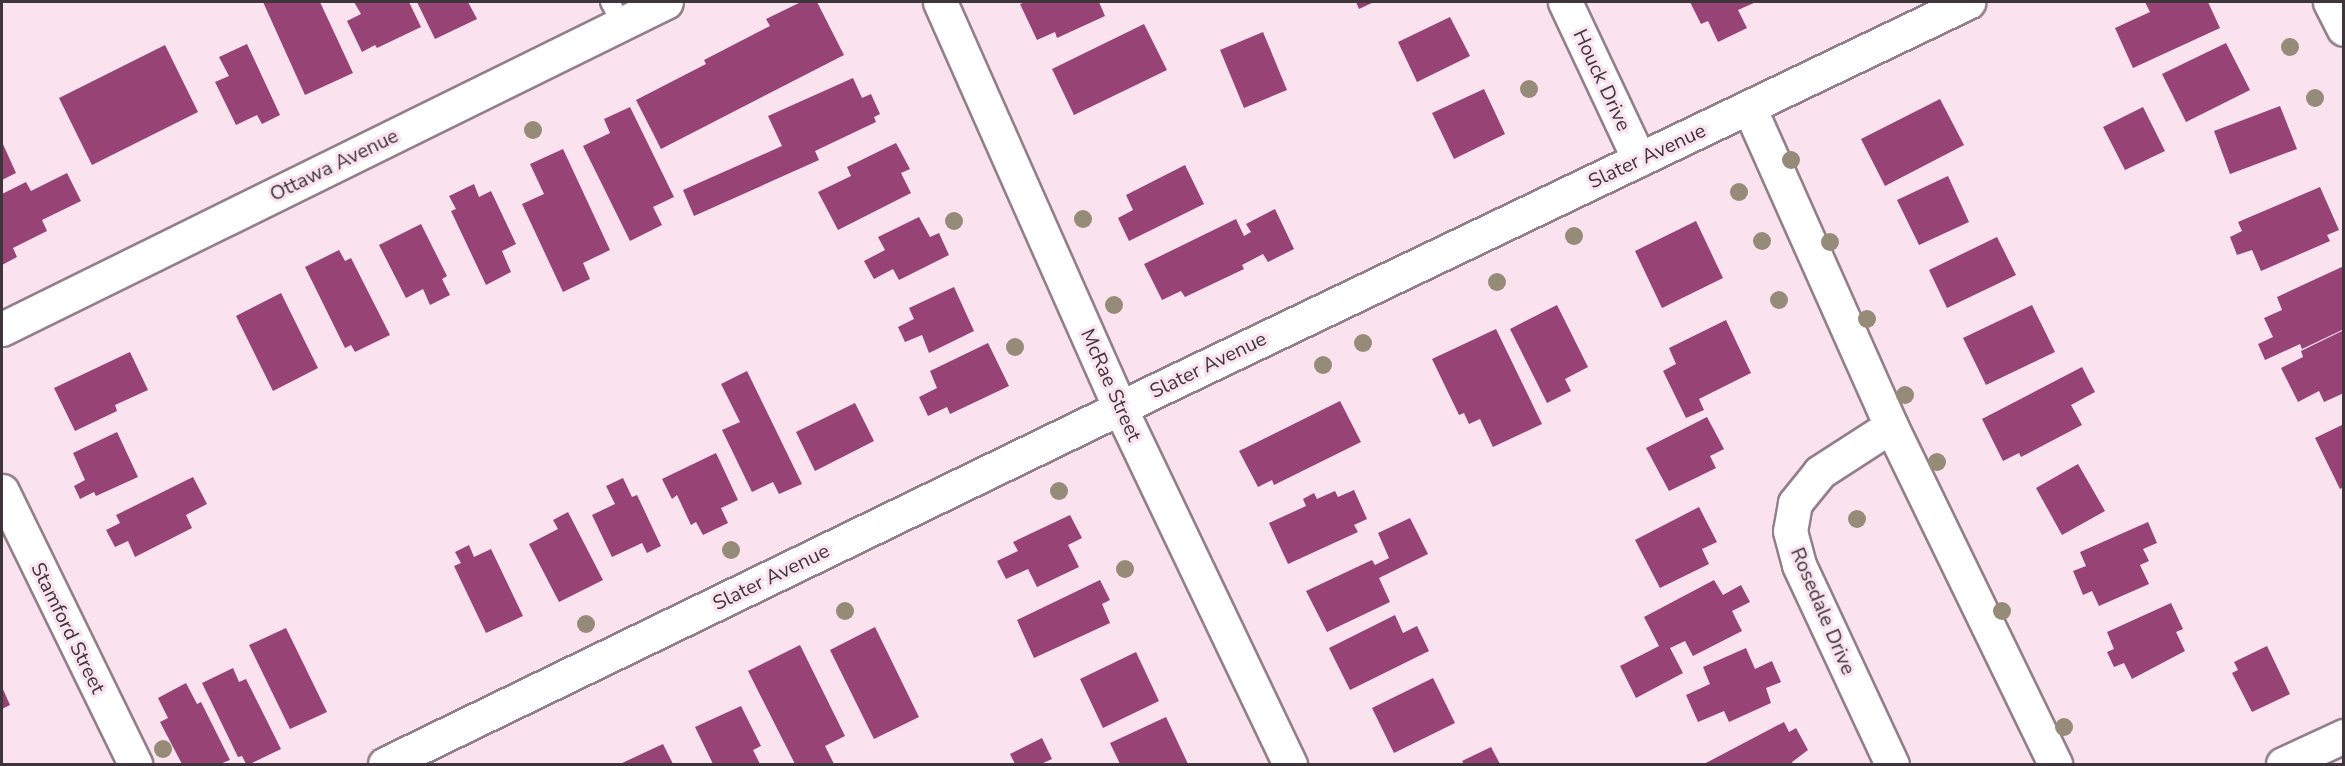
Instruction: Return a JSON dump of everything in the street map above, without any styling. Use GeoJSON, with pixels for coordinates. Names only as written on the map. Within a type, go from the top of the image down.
{"type":"FeatureCollection","features":[{"type":"Feature","properties":{"kind":"street","name":"Ottawa Avenue"},"geometry":{"type":"LineString","coordinates":[[2,329],[616,12],[666,2]]}},
{"type":"Feature","properties":{"kind":"street","name":"McRae Street"},"geometry":{"type":"LineString","coordinates":[[940,2],[1120,408],[1290,765]]}},
{"type":"Feature","properties":{"kind":"street","name":"Houck Drive"},"geometry":{"type":"LineString","coordinates":[[1565,2],[1639,159]]}},
{"type":"Feature","properties":{"kind":"street","name":"Slater Avenue"},"geometry":{"type":"LineString","coordinates":[[385,765],[1120,408],[1968,2]]}},
{"type":"Feature","properties":{"kind":"street"},"geometry":{"type":"LineString","coordinates":[[2330,2],[2343,28]]}},
{"type":"Feature","properties":{"kind":"street"},"geometry":{"type":"LineString","coordinates":[[1749,107],[1891,426],[2055,765]]}},
{"type":"Feature","properties":{"kind":"street","name":"Rosedale Drive"},"geometry":{"type":"LineString","coordinates":[[1891,426],[1820,472],[1795,503],[1790,531],[1799,565],[1892,765]]}},
{"type":"Feature","properties":{"kind":"street","name":"Stamford Street"},"geometry":{"type":"LineString","coordinates":[[2,491],[135,765]]}},
{"type":"Feature","properties":{"kind":"street"},"geometry":{"type":"LineString","coordinates":[[2283,765],[2343,736]]}},
{"type":"Feature","properties":{"kind":"building"},"geometry":{"type":"Polygon","coordinates":[[[263,2],[320,2],[353,73],[305,95],[263,2]]]}},
{"type":"Feature","properties":{"kind":"building"},"geometry":{"type":"Polygon","coordinates":[[[354,2],[409,2],[421,27],[377,48],[375,45],[362,52],[347,21],[361,14],[354,2]]]}},
{"type":"Feature","properties":{"kind":"building"},"geometry":{"type":"Polygon","coordinates":[[[417,2],[468,2],[477,19],[435,39],[417,2]]]}},
{"type":"Feature","properties":{"kind":"building"},"geometry":{"type":"Polygon","coordinates":[[[801,2],[817,2],[844,55],[661,149],[636,100],[706,64],[704,60],[770,26],[766,19],[801,2]]]}},
{"type":"Feature","properties":{"kind":"building"},"geometry":{"type":"Polygon","coordinates":[[[1026,2],[1099,2],[1105,16],[1057,38],[1055,32],[1037,40],[1020,4],[1026,2]]]}},
{"type":"Feature","properties":{"kind":"building"},"geometry":{"type":"Polygon","coordinates":[[[1356,2],[1374,2],[1359,9],[1356,2]]]}},
{"type":"Feature","properties":{"kind":"building"},"geometry":{"type":"Polygon","coordinates":[[[1690,2],[1756,2],[1738,10],[1747,28],[1718,42],[1708,21],[1701,24],[1690,2]]]}},
{"type":"Feature","properties":{"kind":"building"},"geometry":{"type":"Polygon","coordinates":[[[2145,2],[2208,2],[2220,28],[2133,68],[2115,28],[2150,12],[2145,2]]]}},
{"type":"Feature","properties":{"kind":"building"},"geometry":{"type":"Polygon","coordinates":[[[1450,17],[1470,56],[1417,82],[1398,42],[1450,17]]]}},
{"type":"Feature","properties":{"kind":"building"},"geometry":{"type":"Polygon","coordinates":[[[1144,24],[1167,70],[1074,115],[1052,69],[1144,24]]]}},
{"type":"Feature","properties":{"kind":"building"},"geometry":{"type":"Polygon","coordinates":[[[1263,32],[1287,90],[1244,108],[1220,50],[1263,32]]]}},
{"type":"Feature","properties":{"kind":"building"},"geometry":{"type":"Polygon","coordinates":[[[2226,43],[2250,90],[2186,122],[2162,74],[2226,43]]]}},
{"type":"Feature","properties":{"kind":"building"},"geometry":{"type":"Polygon","coordinates":[[[247,44],[280,115],[262,124],[257,115],[236,125],[215,82],[229,76],[219,57],[247,44]]]}},
{"type":"Feature","properties":{"kind":"building"},"geometry":{"type":"Polygon","coordinates":[[[165,45],[198,112],[92,165],[59,98],[165,45]]]}},
{"type":"Feature","properties":{"kind":"building"},"geometry":{"type":"Polygon","coordinates":[[[853,78],[862,98],[871,94],[880,114],[874,117],[876,122],[815,151],[819,160],[694,216],[683,190],[782,146],[768,116],[853,78]]]}},
{"type":"Feature","properties":{"kind":"building"},"geometry":{"type":"Polygon","coordinates":[[[1484,89],[1505,134],[1454,159],[1432,113],[1484,89]]]}},
{"type":"Feature","properties":{"kind":"building"},"geometry":{"type":"Polygon","coordinates":[[[1940,99],[1964,145],[1885,186],[1861,139],[1940,99]]]}},
{"type":"Feature","properties":{"kind":"building"},"geometry":{"type":"Polygon","coordinates":[[[2280,106],[2297,149],[2230,174],[2214,131],[2280,106]]]}},
{"type":"Feature","properties":{"kind":"building"},"geometry":{"type":"Polygon","coordinates":[[[630,107],[674,197],[653,207],[662,225],[630,241],[583,146],[610,133],[604,119],[630,107]]]}},
{"type":"Feature","properties":{"kind":"building"},"geometry":{"type":"Polygon","coordinates":[[[2143,107],[2165,151],[2125,170],[2103,127],[2143,107]]]}},
{"type":"Feature","properties":{"kind":"building"},"geometry":{"type":"Polygon","coordinates":[[[2,142],[16,173],[2,180],[2,142]]]}},
{"type":"Feature","properties":{"kind":"building"},"geometry":{"type":"Polygon","coordinates":[[[896,143],[910,169],[901,173],[911,193],[838,230],[818,192],[851,176],[847,167],[896,143]]]}},
{"type":"Feature","properties":{"kind":"building"},"geometry":{"type":"Polygon","coordinates":[[[563,149],[610,250],[583,263],[590,279],[563,292],[522,204],[544,194],[530,164],[563,149]]]}},
{"type":"Feature","properties":{"kind":"building"},"geometry":{"type":"Polygon","coordinates":[[[1185,165],[1204,204],[1129,241],[1118,218],[1133,210],[1126,195],[1185,165]]]}},
{"type":"Feature","properties":{"kind":"building"},"geometry":{"type":"Polygon","coordinates":[[[67,173],[81,201],[42,220],[47,231],[13,248],[17,257],[2,265],[2,194],[26,182],[31,191],[67,173]]]}},
{"type":"Feature","properties":{"kind":"building"},"geometry":{"type":"Polygon","coordinates":[[[1948,176],[1969,222],[1919,245],[1897,200],[1948,176]]]}},
{"type":"Feature","properties":{"kind":"building"},"geometry":{"type":"Polygon","coordinates":[[[474,184],[479,197],[491,191],[516,244],[502,251],[511,272],[486,285],[451,211],[456,209],[449,196],[474,184]]]}},
{"type":"Feature","properties":{"kind":"building"},"geometry":{"type":"Polygon","coordinates":[[[2320,187],[2339,230],[2327,235],[2330,241],[2261,271],[2252,250],[2237,255],[2230,237],[2242,231],[2238,222],[2320,187]]]}},
{"type":"Feature","properties":{"kind":"building"},"geometry":{"type":"Polygon","coordinates":[[[1275,209],[1294,249],[1268,262],[1263,254],[1242,265],[1244,269],[1185,297],[1181,291],[1162,300],[1144,264],[1236,219],[1244,236],[1251,232],[1246,224],[1275,209]]]}},
{"type":"Feature","properties":{"kind":"building"},"geometry":{"type":"Polygon","coordinates":[[[919,217],[930,237],[939,233],[949,255],[899,280],[893,269],[874,279],[864,261],[885,250],[878,237],[919,217]]]}},
{"type":"Feature","properties":{"kind":"building"},"geometry":{"type":"Polygon","coordinates":[[[1696,221],[1723,278],[1662,308],[1635,251],[1696,221]]]}},
{"type":"Feature","properties":{"kind":"building"},"geometry":{"type":"Polygon","coordinates":[[[421,224],[447,276],[442,279],[450,295],[430,305],[423,289],[406,298],[379,245],[421,224]]]}},
{"type":"Feature","properties":{"kind":"building"},"geometry":{"type":"Polygon","coordinates":[[[1997,237],[2016,275],[1947,308],[1929,270],[1997,237]]]}},
{"type":"Feature","properties":{"kind":"building"},"geometry":{"type":"Polygon","coordinates":[[[339,250],[345,261],[351,258],[390,335],[355,352],[351,345],[345,348],[305,267],[339,250]]]}},
{"type":"Feature","properties":{"kind":"building"},"geometry":{"type":"Polygon","coordinates":[[[2344,266],[2344,329],[2302,349],[2300,344],[2265,360],[2258,344],[2273,337],[2264,318],[2282,310],[2277,297],[2344,266]]]}},
{"type":"Feature","properties":{"kind":"building"},"geometry":{"type":"Polygon","coordinates":[[[954,287],[974,331],[929,353],[922,335],[905,342],[898,327],[914,319],[909,308],[954,287]]]}},
{"type":"Feature","properties":{"kind":"building"},"geometry":{"type":"Polygon","coordinates":[[[281,293],[318,368],[273,391],[236,316],[281,293]]]}},
{"type":"Feature","properties":{"kind":"building"},"geometry":{"type":"Polygon","coordinates":[[[1557,305],[1588,367],[1565,379],[1571,391],[1547,403],[1510,329],[1557,305]]]}},
{"type":"Feature","properties":{"kind":"building"},"geometry":{"type":"Polygon","coordinates":[[[2032,305],[2055,352],[1986,385],[1963,338],[2032,305]]]}},
{"type":"Feature","properties":{"kind":"building"},"geometry":{"type":"Polygon","coordinates":[[[1726,320],[1751,373],[1699,399],[1704,410],[1686,418],[1663,371],[1676,364],[1669,348],[1726,320]]]}},
{"type":"Feature","properties":{"kind":"building"},"geometry":{"type":"Polygon","coordinates":[[[1496,329],[1542,424],[1493,447],[1480,419],[1469,424],[1464,413],[1459,415],[1432,359],[1496,329]]]}},
{"type":"Feature","properties":{"kind":"building"},"geometry":{"type":"Polygon","coordinates":[[[2344,330],[2344,393],[2324,402],[2319,391],[2298,402],[2281,368],[2303,357],[2301,351],[2344,330]]]}},
{"type":"Feature","properties":{"kind":"building"},"geometry":{"type":"Polygon","coordinates":[[[988,343],[1009,386],[950,414],[947,407],[928,416],[919,397],[937,388],[930,371],[988,343]]]}},
{"type":"Feature","properties":{"kind":"building"},"geometry":{"type":"Polygon","coordinates":[[[130,352],[148,390],[115,405],[117,411],[75,431],[54,388],[130,352]]]}},
{"type":"Feature","properties":{"kind":"building"},"geometry":{"type":"Polygon","coordinates":[[[2082,367],[2095,392],[2071,405],[2082,425],[2021,457],[2019,453],[2003,461],[1982,419],[2082,367]]]}},
{"type":"Feature","properties":{"kind":"building"},"geometry":{"type":"Polygon","coordinates":[[[747,371],[802,484],[779,494],[773,482],[752,492],[722,430],[740,422],[721,384],[747,371]]]}},
{"type":"Feature","properties":{"kind":"building"},"geometry":{"type":"Polygon","coordinates":[[[1340,401],[1361,442],[1274,485],[1272,480],[1258,487],[1239,451],[1340,401]]]}},
{"type":"Feature","properties":{"kind":"building"},"geometry":{"type":"Polygon","coordinates":[[[855,403],[874,441],[815,471],[796,432],[855,403]]]}},
{"type":"Feature","properties":{"kind":"building"},"geometry":{"type":"Polygon","coordinates":[[[1707,417],[1724,449],[1710,456],[1716,468],[1669,491],[1646,448],[1707,417]]]}},
{"type":"Feature","properties":{"kind":"building"},"geometry":{"type":"Polygon","coordinates":[[[2344,424],[2344,487],[2340,489],[2315,438],[2344,424]]]}},
{"type":"Feature","properties":{"kind":"building"},"geometry":{"type":"Polygon","coordinates":[[[117,432],[138,477],[96,496],[94,492],[80,499],[74,486],[85,480],[73,453],[117,432]]]}},
{"type":"Feature","properties":{"kind":"building"},"geometry":{"type":"Polygon","coordinates":[[[716,453],[738,500],[721,508],[728,523],[703,535],[696,522],[691,525],[677,495],[672,499],[662,479],[716,453]]]}},
{"type":"Feature","properties":{"kind":"building"},"geometry":{"type":"Polygon","coordinates":[[[2078,464],[2105,511],[2062,535],[2036,488],[2078,464]]]}},
{"type":"Feature","properties":{"kind":"building"},"geometry":{"type":"Polygon","coordinates":[[[193,477],[207,504],[186,515],[192,528],[135,557],[128,541],[115,547],[106,530],[120,523],[116,515],[193,477]]]}},
{"type":"Feature","properties":{"kind":"building"},"geometry":{"type":"Polygon","coordinates":[[[623,478],[632,497],[637,495],[661,546],[647,553],[642,543],[612,557],[592,515],[615,504],[606,486],[623,478]]]}},
{"type":"Feature","properties":{"kind":"building"},"geometry":{"type":"Polygon","coordinates":[[[1354,490],[1367,519],[1354,525],[1358,532],[1288,564],[1269,523],[1306,506],[1303,499],[1314,493],[1317,499],[1335,491],[1338,497],[1354,490]]]}},
{"type":"Feature","properties":{"kind":"building"},"geometry":{"type":"Polygon","coordinates":[[[1699,507],[1717,542],[1702,549],[1709,564],[1660,588],[1635,540],[1699,507]]]}},
{"type":"Feature","properties":{"kind":"building"},"geometry":{"type":"Polygon","coordinates":[[[568,512],[603,580],[559,602],[529,544],[558,529],[553,520],[568,512]]]}},
{"type":"Feature","properties":{"kind":"building"},"geometry":{"type":"Polygon","coordinates":[[[1070,515],[1082,538],[1068,545],[1079,567],[1037,587],[1028,569],[1006,579],[997,561],[1018,551],[1013,542],[1070,515]]]}},
{"type":"Feature","properties":{"kind":"building"},"geometry":{"type":"Polygon","coordinates":[[[1410,518],[1428,554],[1379,578],[1390,602],[1327,632],[1306,591],[1372,560],[1375,565],[1389,558],[1378,533],[1410,518]]]}},
{"type":"Feature","properties":{"kind":"building"},"geometry":{"type":"Polygon","coordinates":[[[2148,522],[2157,543],[2143,549],[2149,561],[2140,565],[2149,584],[2099,606],[2092,591],[2083,595],[2073,571],[2086,566],[2080,552],[2148,522]]]}},
{"type":"Feature","properties":{"kind":"building"},"geometry":{"type":"Polygon","coordinates":[[[469,545],[474,557],[491,549],[523,616],[486,633],[454,566],[461,563],[455,552],[469,545]]]}},
{"type":"Feature","properties":{"kind":"building"},"geometry":{"type":"Polygon","coordinates":[[[1100,580],[1110,600],[1102,604],[1110,623],[1034,658],[1017,620],[1100,580]]]}},
{"type":"Feature","properties":{"kind":"building"},"geometry":{"type":"Polygon","coordinates":[[[1714,580],[1723,595],[1741,585],[1750,602],[1732,611],[1742,631],[1693,656],[1685,641],[1670,648],[1683,673],[1636,698],[1620,666],[1659,646],[1644,617],[1714,580]]]}},
{"type":"Feature","properties":{"kind":"building"},"geometry":{"type":"Polygon","coordinates":[[[2171,603],[2183,629],[2176,632],[2185,651],[2132,679],[2124,663],[2114,667],[2107,652],[2114,649],[2107,632],[2171,603]]]}},
{"type":"Feature","properties":{"kind":"building"},"geometry":{"type":"Polygon","coordinates":[[[1395,615],[1403,633],[1417,626],[1429,651],[1350,690],[1329,648],[1395,615]]]}},
{"type":"Feature","properties":{"kind":"building"},"geometry":{"type":"Polygon","coordinates":[[[875,627],[919,717],[874,739],[830,650],[875,627]]]}},
{"type":"Feature","properties":{"kind":"building"},"geometry":{"type":"Polygon","coordinates":[[[286,628],[327,712],[290,729],[249,645],[286,628]]]}},
{"type":"Feature","properties":{"kind":"building"},"geometry":{"type":"Polygon","coordinates":[[[800,645],[845,736],[825,746],[834,764],[795,764],[748,671],[800,645]]]}},
{"type":"Feature","properties":{"kind":"building"},"geometry":{"type":"Polygon","coordinates":[[[2267,646],[2290,694],[2252,712],[2232,673],[2238,670],[2234,662],[2267,646]]]}},
{"type":"Feature","properties":{"kind":"building"},"geometry":{"type":"Polygon","coordinates":[[[1746,648],[1755,669],[1772,661],[1781,682],[1766,688],[1771,703],[1729,722],[1724,711],[1698,722],[1686,695],[1710,684],[1703,667],[1746,648]]]}},
{"type":"Feature","properties":{"kind":"building"},"geometry":{"type":"Polygon","coordinates":[[[1136,652],[1159,701],[1103,728],[1080,679],[1136,652]]]}},
{"type":"Feature","properties":{"kind":"building"},"geometry":{"type":"Polygon","coordinates":[[[233,668],[239,682],[246,679],[281,749],[250,764],[246,764],[242,756],[238,757],[202,683],[233,668]]]}},
{"type":"Feature","properties":{"kind":"building"},"geometry":{"type":"Polygon","coordinates":[[[1433,678],[1455,723],[1394,753],[1372,708],[1433,678]]]}},
{"type":"Feature","properties":{"kind":"building"},"geometry":{"type":"Polygon","coordinates":[[[186,683],[197,704],[201,702],[230,760],[220,764],[182,764],[160,722],[168,718],[158,698],[186,683]]]}},
{"type":"Feature","properties":{"kind":"building"},"geometry":{"type":"Polygon","coordinates":[[[2,687],[10,705],[2,709],[2,687]]]}},
{"type":"Feature","properties":{"kind":"building"},"geometry":{"type":"Polygon","coordinates":[[[741,706],[761,746],[753,750],[760,764],[713,764],[695,727],[741,706]]]}},
{"type":"Feature","properties":{"kind":"building"},"geometry":{"type":"Polygon","coordinates":[[[1166,717],[1188,764],[1120,764],[1110,743],[1166,717]]]}},
{"type":"Feature","properties":{"kind":"building"},"geometry":{"type":"Polygon","coordinates":[[[1784,722],[1789,732],[1796,728],[1808,750],[1792,762],[1793,764],[1704,764],[1784,722]]]}},
{"type":"Feature","properties":{"kind":"building"},"geometry":{"type":"Polygon","coordinates":[[[1042,738],[1052,759],[1041,764],[1015,764],[1010,754],[1042,738]]]}},
{"type":"Feature","properties":{"kind":"building"},"geometry":{"type":"Polygon","coordinates":[[[663,744],[673,764],[620,764],[663,744]]]}},
{"type":"Feature","properties":{"kind":"building"},"geometry":{"type":"Polygon","coordinates":[[[1491,747],[1500,764],[1464,764],[1462,761],[1491,747]]]}}]}
